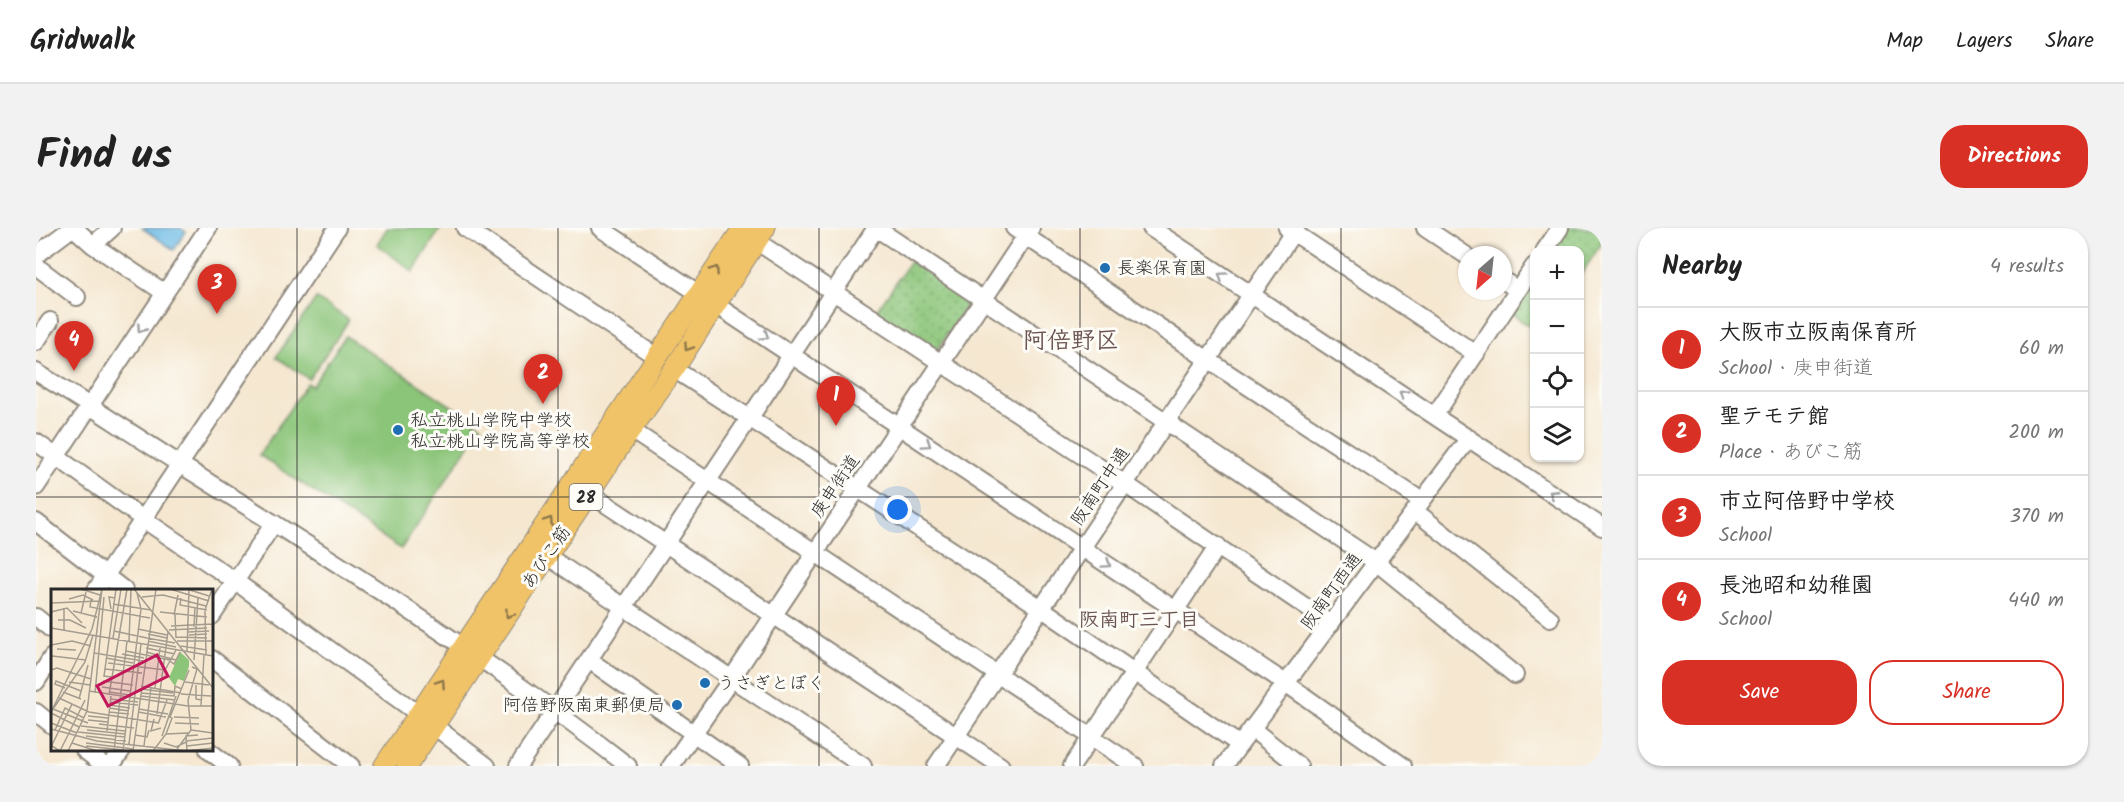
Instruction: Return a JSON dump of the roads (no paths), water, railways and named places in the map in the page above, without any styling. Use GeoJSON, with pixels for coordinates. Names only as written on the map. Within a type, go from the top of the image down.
{"type":"FeatureCollection","features":[{"type":"Feature","properties":{"kind":"main road","name":"あびこ筋"},"geometry":{"type":"LineString","coordinates":[[384,766],[427,720],[666,363],[748,231]]}},
{"type":"Feature","properties":{"kind":"main road","name":"あびこ筋"},"geometry":{"type":"LineString","coordinates":[[472,653],[547,556],[631,430],[666,363]]}},
{"type":"Feature","properties":{"kind":"main road","name":"あびこ筋"},"geometry":{"type":"LineString","coordinates":[[407,766],[427,720]]}},
{"type":"Feature","properties":{"kind":"street"},"geometry":{"type":"LineString","coordinates":[[36,255],[73,228],[93,245],[165,293]]}},
{"type":"Feature","properties":{"kind":"street"},"geometry":{"type":"LineString","coordinates":[[93,245],[112,228]]}},
{"type":"Feature","properties":{"kind":"street"},"geometry":{"type":"LineString","coordinates":[[36,487],[208,228]]}},
{"type":"Feature","properties":{"kind":"street"},"geometry":{"type":"LineString","coordinates":[[97,589],[337,228]]}},
{"type":"Feature","properties":{"kind":"street"},"geometry":{"type":"LineString","coordinates":[[465,228],[1041,609],[1240,745]]}},
{"type":"Feature","properties":{"kind":"street"},"geometry":{"type":"LineString","coordinates":[[600,228],[1287,684],[1403,766]]}},
{"type":"Feature","properties":{"kind":"street"},"geometry":{"type":"LineString","coordinates":[[518,766],[876,228],[1376,562],[1515,675]]}},
{"type":"Feature","properties":{"kind":"street"},"geometry":{"type":"LineString","coordinates":[[1150,228],[1602,526],[1602,537]]}},
{"type":"Feature","properties":{"kind":"street"},"geometry":{"type":"LineString","coordinates":[[1425,228],[1458,250]]}},
{"type":"Feature","properties":{"kind":"street"},"geometry":{"type":"LineString","coordinates":[[1548,246],[1560,228]]}},
{"type":"Feature","properties":{"kind":"street"},"geometry":{"type":"LineString","coordinates":[[1292,229],[1476,354]]}},
{"type":"Feature","properties":{"kind":"street","name":"阪南町中通"},"geometry":{"type":"LineString","coordinates":[[936,766],[1252,295],[1292,229]]}},
{"type":"Feature","properties":{"kind":"street"},"geometry":{"type":"LineString","coordinates":[[748,231],[834,292],[1218,546],[1331,624]]}},
{"type":"Feature","properties":{"kind":"street"},"geometry":{"type":"LineString","coordinates":[[1024,231],[1418,506],[1550,618]]}},
{"type":"Feature","properties":{"kind":"street","name":"庚申街道"},"geometry":{"type":"LineString","coordinates":[[671,766],[941,363],[1024,231]]}},
{"type":"Feature","properties":{"kind":"street"},"geometry":{"type":"LineString","coordinates":[[36,266],[77,297]]}},
{"type":"Feature","properties":{"kind":"street"},"geometry":{"type":"LineString","coordinates":[[1435,415],[1530,272]]}},
{"type":"Feature","properties":{"kind":"street"},"geometry":{"type":"LineString","coordinates":[[1512,286],[1518,290]]}},
{"type":"Feature","properties":{"kind":"street"},"geometry":{"type":"LineString","coordinates":[[36,342],[50,321]]}},
{"type":"Feature","properties":{"kind":"street"},"geometry":{"type":"LineString","coordinates":[[36,372],[274,523],[472,653],[556,710],[628,766]]}},
{"type":"Feature","properties":{"kind":"street"},"geometry":{"type":"LineString","coordinates":[[631,430],[1135,766]]}},
{"type":"Feature","properties":{"kind":"street","name":"阪南町西通"},"geometry":{"type":"LineString","coordinates":[[1224,766],[1469,438]]}},
{"type":"Feature","properties":{"kind":"street"},"geometry":{"type":"LineString","coordinates":[[36,442],[143,519],[235,581],[488,766]]}},
{"type":"Feature","properties":{"kind":"street"},"geometry":{"type":"LineString","coordinates":[[589,493],[1001,766]]}},
{"type":"Feature","properties":{"kind":"street"},"geometry":{"type":"LineString","coordinates":[[36,522],[121,589]]}},
{"type":"Feature","properties":{"kind":"street"},"geometry":{"type":"LineString","coordinates":[[213,614],[274,523]]}},
{"type":"Feature","properties":{"kind":"street"},"geometry":{"type":"LineString","coordinates":[[1072,766],[1218,546]]}},
{"type":"Feature","properties":{"kind":"street"},"geometry":{"type":"LineString","coordinates":[[547,556],[863,766]]}},
{"type":"Feature","properties":{"kind":"street"},"geometry":{"type":"LineString","coordinates":[[36,617],[51,629]]}},
{"type":"Feature","properties":{"kind":"street"},"geometry":{"type":"LineString","coordinates":[[36,682],[51,659]]}},
{"type":"Feature","properties":{"kind":"street"},"geometry":{"type":"LineString","coordinates":[[213,660],[351,766]]}},
{"type":"Feature","properties":{"kind":"street"},"geometry":{"type":"LineString","coordinates":[[589,660],[740,766]]}},
{"type":"Feature","properties":{"kind":"street"},"geometry":{"type":"LineString","coordinates":[[36,712],[51,724]]}},
{"type":"Feature","properties":{"kind":"street"},"geometry":{"type":"LineString","coordinates":[[1252,729],[1299,766]]}},
{"type":"Feature","properties":{"kind":"street"},"geometry":{"type":"LineString","coordinates":[[85,751],[105,766]]}},
{"type":"Feature","properties":{"kind":"street"},"geometry":{"type":"LineString","coordinates":[[111,766],[121,751]]}},
{"type":"Feature","properties":{"kind":"street"},"geometry":{"type":"LineString","coordinates":[[209,751],[229,766]]}},
{"type":"Feature","properties":{"kind":"water"},"geometry":{"type":"Polygon","coordinates":[[[142,228],[180,228],[186,232],[174,250],[142,228]]]}},
{"type":"Feature","properties":{"kind":"place","name":"長楽保育園"},"geometry":{"type":"Point","coordinates":[1105,268]}},
{"type":"Feature","properties":{"kind":"place","name":"市立阿倍野中学校"},"geometry":{"type":"Point","coordinates":[217,314]}},
{"type":"Feature","properties":{"kind":"place","name":"長池昭和幼稚園"},"geometry":{"type":"Point","coordinates":[74,371]}},
{"type":"Feature","properties":{"kind":"place","name":"聖テモテ館"},"geometry":{"type":"Point","coordinates":[543,404]}},
{"type":"Feature","properties":{"kind":"place","name":"大阪市立阪南保育所"},"geometry":{"type":"Point","coordinates":[836,426]}},
{"type":"Feature","properties":{"kind":"place","name":"私立桃山学院中学校 私立桃山学院高等学校"},"geometry":{"type":"Point","coordinates":[398,430]}},
{"type":"Feature","properties":{"kind":"place","name":"うさぎとぼく"},"geometry":{"type":"Point","coordinates":[705,683]}},
{"type":"Feature","properties":{"kind":"place","name":"阿倍野阪南東郵便局"},"geometry":{"type":"Point","coordinates":[677,705]}},
{"type":"Feature","properties":{"kind":"district","name":"阿倍野区"},"geometry":{"type":"Point","coordinates":[1071,340]}},
{"type":"Feature","properties":{"kind":"district","name":"阪南町三丁目"},"geometry":{"type":"Point","coordinates":[1139,619]}}]}
